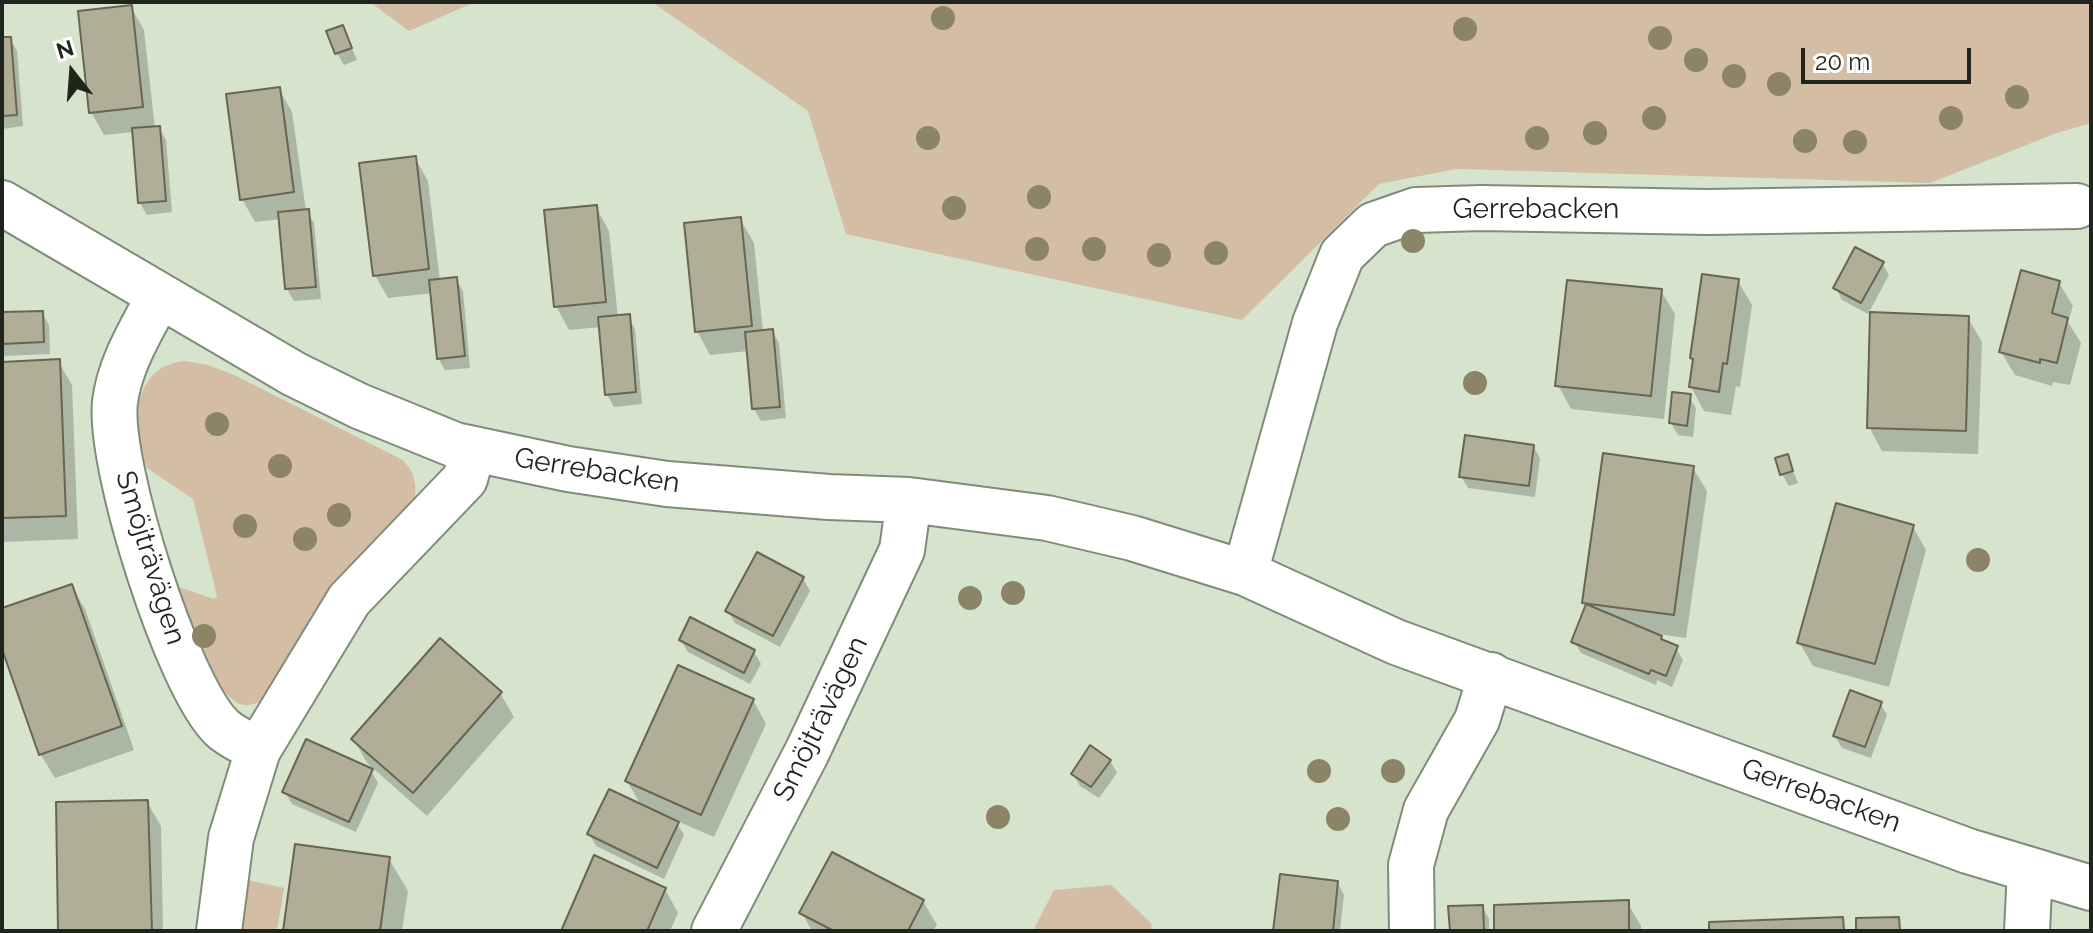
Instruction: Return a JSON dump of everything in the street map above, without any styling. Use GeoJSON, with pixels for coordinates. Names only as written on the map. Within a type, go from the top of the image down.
{"type":"FeatureCollection","features":[{"type":"Feature","properties":{"kind":"street","name":"Gerrebacken"},"geometry":{"type":"LineString","coordinates":[[2,203],[294,374],[359,406],[473,450],[667,484],[909,500],[1047,518],[1132,538],[1245,573],[1396,642],[1968,851],[2091,888]]}},
{"type":"Feature","properties":{"kind":"street","name":"Gerrebacken"},"geometry":{"type":"LineString","coordinates":[[1245,573],[1315,323],[1342,255],[1373,225],[1416,210],[1481,208],[1708,212],[2077,206]]}},
{"type":"Feature","properties":{"kind":"street","name":"Smöjträvägen"},"geometry":{"type":"LineString","coordinates":[[159,296],[119,376],[115,438],[141,548],[182,659],[203,702],[222,729],[258,750]]}},
{"type":"Feature","properties":{"kind":"street"},"geometry":{"type":"LineString","coordinates":[[219,931],[231,838],[258,750],[349,600],[465,479],[473,450]]}},
{"type":"Feature","properties":{"kind":"street","name":"Smöjträvägen"},"geometry":{"type":"LineString","coordinates":[[714,931],[807,752],[902,550],[909,500]]}},
{"type":"Feature","properties":{"kind":"street"},"geometry":{"type":"LineString","coordinates":[[1412,931],[1411,865],[1426,810],[1477,720],[1491,675]]}},
{"type":"Feature","properties":{"kind":"street"},"geometry":{"type":"LineString","coordinates":[[2027,931],[2030,870]]}},
{"type":"Feature","properties":{"kind":"shaded area"},"geometry":{"type":"Polygon","coordinates":[[[370,2],[475,2],[409,31],[370,2]]]}},
{"type":"Feature","properties":{"kind":"shaded area"},"geometry":{"type":"Polygon","coordinates":[[[652,2],[2091,2],[2091,123],[2057,133],[1930,183],[1456,169],[1379,184],[1242,320],[846,234],[808,111],[652,2]]]}},
{"type":"Feature","properties":{"kind":"shaded area"},"geometry":{"type":"Polygon","coordinates":[[[185,361],[208,365],[234,375],[401,459],[414,480],[414,505],[327,599],[292,649],[264,700],[252,704],[240,704],[220,685],[178,589],[214,599],[217,596],[193,499],[147,468],[141,452],[137,418],[145,386],[154,374],[167,365],[185,361]]]}},
{"type":"Feature","properties":{"kind":"shaded area"},"geometry":{"type":"Polygon","coordinates":[[[248,880],[284,888],[277,931],[241,931],[248,880]]]}},
{"type":"Feature","properties":{"kind":"shaded area"},"geometry":{"type":"Polygon","coordinates":[[[1111,885],[1151,923],[1152,931],[1033,931],[1054,890],[1111,885]]]}},
{"type":"Feature","properties":{"kind":"building"},"geometry":{"type":"Polygon","coordinates":[[[132,5],[143,107],[89,113],[78,11],[132,5]]]}},
{"type":"Feature","properties":{"kind":"building"},"geometry":{"type":"Polygon","coordinates":[[[343,25],[352,48],[335,54],[326,31],[343,25]]]}},
{"type":"Feature","properties":{"kind":"building"},"geometry":{"type":"Polygon","coordinates":[[[2,37],[11,37],[17,115],[2,116],[2,37]]]}},
{"type":"Feature","properties":{"kind":"building"},"geometry":{"type":"Polygon","coordinates":[[[280,87],[294,192],[240,200],[226,94],[280,87]]]}},
{"type":"Feature","properties":{"kind":"building"},"geometry":{"type":"Polygon","coordinates":[[[160,126],[166,201],[138,203],[132,128],[160,126]]]}},
{"type":"Feature","properties":{"kind":"building"},"geometry":{"type":"Polygon","coordinates":[[[416,156],[429,269],[373,276],[359,163],[416,156]]]}},
{"type":"Feature","properties":{"kind":"building"},"geometry":{"type":"Polygon","coordinates":[[[597,205],[606,302],[554,307],[544,210],[597,205]]]}},
{"type":"Feature","properties":{"kind":"building"},"geometry":{"type":"Polygon","coordinates":[[[309,209],[316,287],[285,289],[278,212],[309,209]]]}},
{"type":"Feature","properties":{"kind":"building"},"geometry":{"type":"Polygon","coordinates":[[[741,217],[752,326],[695,332],[684,223],[741,217]]]}},
{"type":"Feature","properties":{"kind":"building"},"geometry":{"type":"Polygon","coordinates":[[[1855,247],[1884,262],[1861,303],[1833,288],[1855,247]]]}},
{"type":"Feature","properties":{"kind":"building"},"geometry":{"type":"Polygon","coordinates":[[[2021,270],[2060,281],[2052,313],[2068,318],[2057,363],[2040,359],[2040,363],[1999,352],[2021,270]]]}},
{"type":"Feature","properties":{"kind":"building"},"geometry":{"type":"Polygon","coordinates":[[[1702,274],[1739,279],[1727,364],[1723,363],[1719,392],[1689,387],[1702,274]]]}},
{"type":"Feature","properties":{"kind":"building"},"geometry":{"type":"Polygon","coordinates":[[[457,277],[465,356],[437,359],[429,280],[457,277]]]}},
{"type":"Feature","properties":{"kind":"building"},"geometry":{"type":"Polygon","coordinates":[[[1567,280],[1662,289],[1651,396],[1555,386],[1567,280]]]}},
{"type":"Feature","properties":{"kind":"building"},"geometry":{"type":"Polygon","coordinates":[[[43,311],[44,342],[2,344],[2,312],[43,311]]]}},
{"type":"Feature","properties":{"kind":"building"},"geometry":{"type":"Polygon","coordinates":[[[1870,312],[1969,316],[1966,431],[1867,428],[1870,312]]]}},
{"type":"Feature","properties":{"kind":"building"},"geometry":{"type":"Polygon","coordinates":[[[630,314],[636,392],[605,395],[598,317],[630,314]]]}},
{"type":"Feature","properties":{"kind":"building"},"geometry":{"type":"Polygon","coordinates":[[[773,329],[780,407],[752,409],[745,332],[773,329]]]}},
{"type":"Feature","properties":{"kind":"building"},"geometry":{"type":"Polygon","coordinates":[[[60,359],[66,516],[2,518],[2,362],[60,359]]]}},
{"type":"Feature","properties":{"kind":"building"},"geometry":{"type":"Polygon","coordinates":[[[1672,392],[1691,394],[1687,426],[1669,423],[1672,392]]]}},
{"type":"Feature","properties":{"kind":"building"},"geometry":{"type":"Polygon","coordinates":[[[1465,435],[1534,445],[1529,486],[1459,477],[1465,435]]]}},
{"type":"Feature","properties":{"kind":"building"},"geometry":{"type":"Polygon","coordinates":[[[1603,453],[1694,466],[1674,615],[1582,603],[1603,453]]]}},
{"type":"Feature","properties":{"kind":"building"},"geometry":{"type":"Polygon","coordinates":[[[1788,454],[1793,471],[1780,475],[1775,458],[1788,454]]]}},
{"type":"Feature","properties":{"kind":"building"},"geometry":{"type":"Polygon","coordinates":[[[1836,503],[1914,525],[1875,664],[1797,643],[1836,503]]]}},
{"type":"Feature","properties":{"kind":"building"},"geometry":{"type":"Polygon","coordinates":[[[757,552],[804,577],[773,636],[725,611],[757,552]]]}},
{"type":"Feature","properties":{"kind":"building"},"geometry":{"type":"Polygon","coordinates":[[[72,584],[122,726],[39,755],[2,649],[2,608],[72,584]]]}},
{"type":"Feature","properties":{"kind":"building"},"geometry":{"type":"Polygon","coordinates":[[[1586,604],[1662,636],[1661,639],[1678,646],[1666,676],[1651,670],[1649,674],[1571,642],[1586,604]]]}},
{"type":"Feature","properties":{"kind":"building"},"geometry":{"type":"Polygon","coordinates":[[[690,617],[755,650],[744,673],[679,640],[690,617]]]}},
{"type":"Feature","properties":{"kind":"building"},"geometry":{"type":"Polygon","coordinates":[[[440,638],[502,692],[413,793],[351,739],[440,638]]]}},
{"type":"Feature","properties":{"kind":"building"},"geometry":{"type":"Polygon","coordinates":[[[678,665],[754,699],[701,815],[625,781],[678,665]]]}},
{"type":"Feature","properties":{"kind":"building"},"geometry":{"type":"Polygon","coordinates":[[[1850,690],[1882,702],[1865,747],[1833,736],[1850,690]]]}},
{"type":"Feature","properties":{"kind":"building"},"geometry":{"type":"Polygon","coordinates":[[[306,739],[373,769],[349,822],[282,792],[306,739]]]}},
{"type":"Feature","properties":{"kind":"building"},"geometry":{"type":"Polygon","coordinates":[[[1090,745],[1111,760],[1091,787],[1071,774],[1090,745]]]}},
{"type":"Feature","properties":{"kind":"building"},"geometry":{"type":"Polygon","coordinates":[[[609,789],[679,822],[657,868],[587,834],[609,789]]]}},
{"type":"Feature","properties":{"kind":"building"},"geometry":{"type":"Polygon","coordinates":[[[148,800],[152,931],[58,931],[56,802],[148,800]]]}},
{"type":"Feature","properties":{"kind":"building"},"geometry":{"type":"Polygon","coordinates":[[[295,844],[390,857],[380,931],[283,931],[295,844]]]}},
{"type":"Feature","properties":{"kind":"building"},"geometry":{"type":"Polygon","coordinates":[[[832,852],[924,900],[908,931],[834,931],[799,913],[832,852]]]}},
{"type":"Feature","properties":{"kind":"building"},"geometry":{"type":"Polygon","coordinates":[[[594,855],[666,888],[647,931],[561,931],[594,855]]]}},
{"type":"Feature","properties":{"kind":"building"},"geometry":{"type":"Polygon","coordinates":[[[1280,874],[1338,881],[1333,931],[1273,931],[1280,874]]]}},
{"type":"Feature","properties":{"kind":"building"},"geometry":{"type":"Polygon","coordinates":[[[1629,900],[1629,931],[1494,931],[1494,905],[1629,900]]]}},
{"type":"Feature","properties":{"kind":"building"},"geometry":{"type":"Polygon","coordinates":[[[1483,905],[1484,931],[1450,931],[1448,906],[1483,905]]]}},
{"type":"Feature","properties":{"kind":"building"},"geometry":{"type":"Polygon","coordinates":[[[1843,917],[1844,931],[1709,931],[1709,922],[1843,917]]]}},
{"type":"Feature","properties":{"kind":"building"},"geometry":{"type":"Polygon","coordinates":[[[1899,917],[1900,931],[1856,931],[1856,918],[1899,917]]]}}]}
